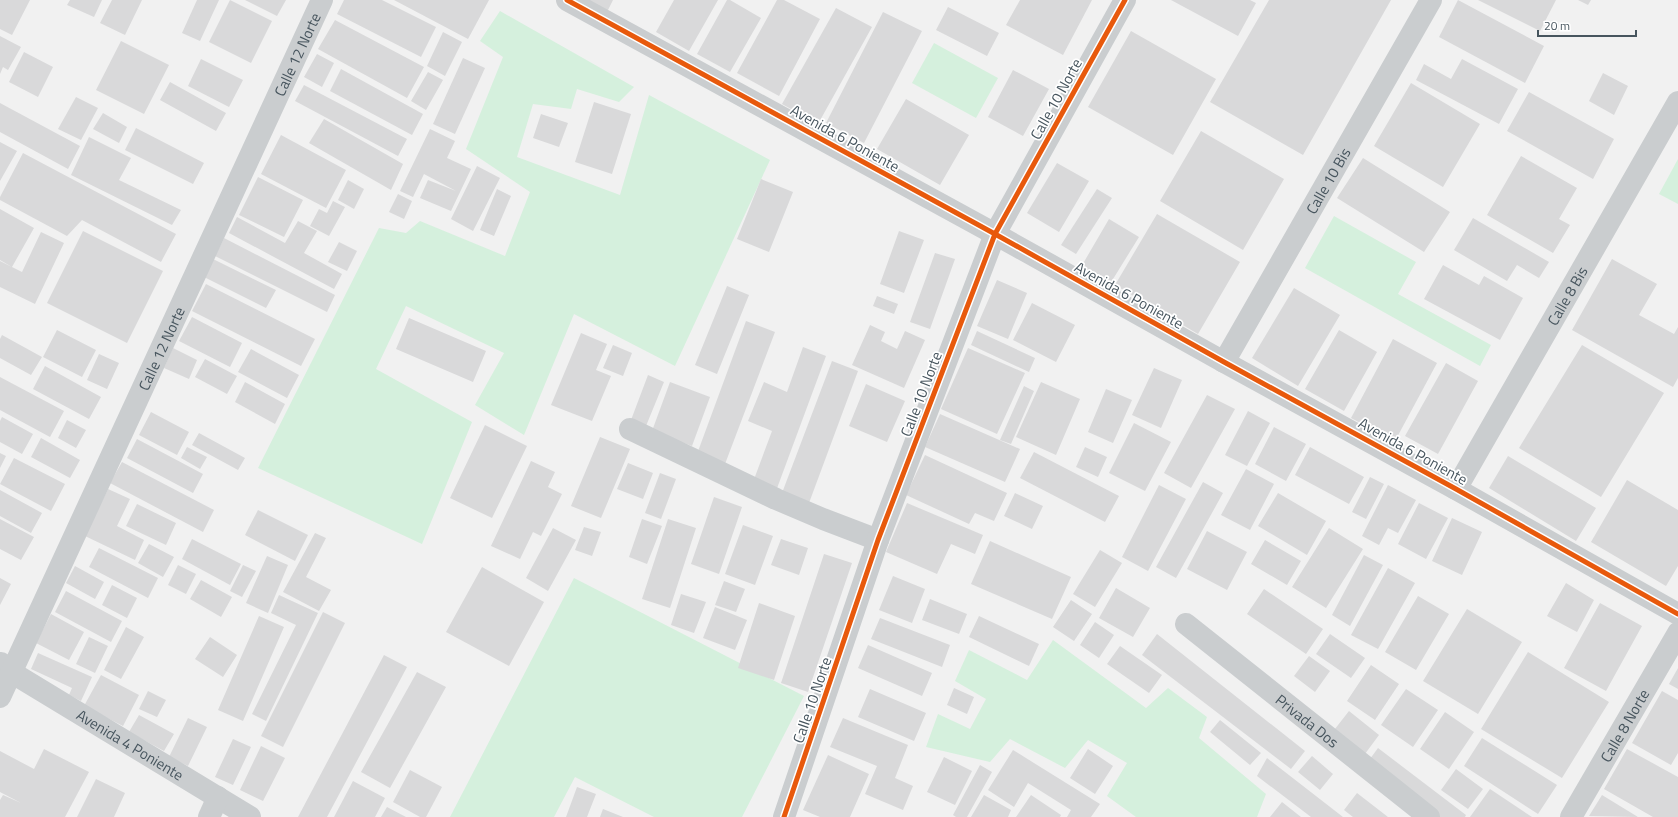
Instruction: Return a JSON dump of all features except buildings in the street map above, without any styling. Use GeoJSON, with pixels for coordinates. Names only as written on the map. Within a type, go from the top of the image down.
{"type":"FeatureCollection","features":[{"type":"Feature","properties":{"kind":"street","name":"Calle 12 Norte"},"geometry":{"type":"LineString","coordinates":[[0,697],[4,668],[322,0]]}},
{"type":"Feature","properties":{"kind":"street","name":"Avenida 6 Poniente"},"geometry":{"type":"LineString","coordinates":[[567,0],[1456,488],[1678,614]]}},
{"type":"Feature","properties":{"kind":"street","name":"Calle 10 Norte"},"geometry":{"type":"LineString","coordinates":[[784,817],[878,540],[995,234],[1125,0]]}},
{"type":"Feature","properties":{"kind":"street","name":"Calle 10 Bis"},"geometry":{"type":"LineString","coordinates":[[1224,362],[1431,0]]}},
{"type":"Feature","properties":{"kind":"street","name":"Calle 8 Bis"},"geometry":{"type":"LineString","coordinates":[[1456,488],[1678,102]]}},
{"type":"Feature","properties":{"kind":"street"},"geometry":{"type":"LineString","coordinates":[[630,429],[776,499],[878,540]]}},
{"type":"Feature","properties":{"kind":"street","name":"Privada Dos"},"geometry":{"type":"LineString","coordinates":[[1186,624],[1429,817]]}},
{"type":"Feature","properties":{"kind":"street","name":"Calle 8 Norte"},"geometry":{"type":"LineString","coordinates":[[1571,817],[1678,633]]}},
{"type":"Feature","properties":{"kind":"street","name":"Avenida 4 Poniente"},"geometry":{"type":"LineString","coordinates":[[4,668],[250,817]]}},
{"type":"Feature","properties":{"kind":"street"},"geometry":{"type":"LineString","coordinates":[[209,817],[218,798]]}},
{"type":"Feature","properties":{"kind":"green space"},"geometry":{"type":"Polygon","coordinates":[[[500,11],[634,87],[619,102],[577,89],[571,109],[533,104],[517,157],[620,195],[649,95],[770,160],[675,366],[574,314],[524,435],[475,405],[504,353],[406,306],[376,369],[472,422],[422,544],[258,468],[379,228],[406,233],[420,221],[505,256],[530,192],[466,149],[503,57],[480,41],[500,11]]]}},
{"type":"Feature","properties":{"kind":"green space"},"geometry":{"type":"Polygon","coordinates":[[[934,43],[998,78],[976,118],[912,83],[934,43]]]}},
{"type":"Feature","properties":{"kind":"green space"},"geometry":{"type":"Polygon","coordinates":[[[1678,159],[1678,204],[1659,194],[1678,159]]]}},
{"type":"Feature","properties":{"kind":"green space"},"geometry":{"type":"Polygon","coordinates":[[[1334,216],[1416,262],[1398,294],[1491,345],[1480,366],[1305,268],[1334,216]]]}},
{"type":"Feature","properties":{"kind":"green space"},"geometry":{"type":"Polygon","coordinates":[[[574,578],[804,696],[742,817],[654,817],[575,777],[554,817],[450,817],[574,578]]]}},
{"type":"Feature","properties":{"kind":"green space"},"geometry":{"type":"Polygon","coordinates":[[[1053,640],[1146,708],[1168,688],[1207,717],[1199,738],[1266,794],[1257,817],[1136,817],[1107,796],[1127,763],[1088,740],[1065,768],[1010,739],[990,762],[926,747],[938,714],[970,729],[986,699],[955,681],[969,650],[1027,680],[1053,640]]]}},
{"type":"Feature","properties":{"kind":"cycle path"},"geometry":{"type":"LineString","coordinates":[[567,0],[995,234],[1456,489],[1678,614]]}},
{"type":"Feature","properties":{"kind":"cycle path"},"geometry":{"type":"LineString","coordinates":[[784,817],[878,540],[995,234],[1125,0]]}}]}
